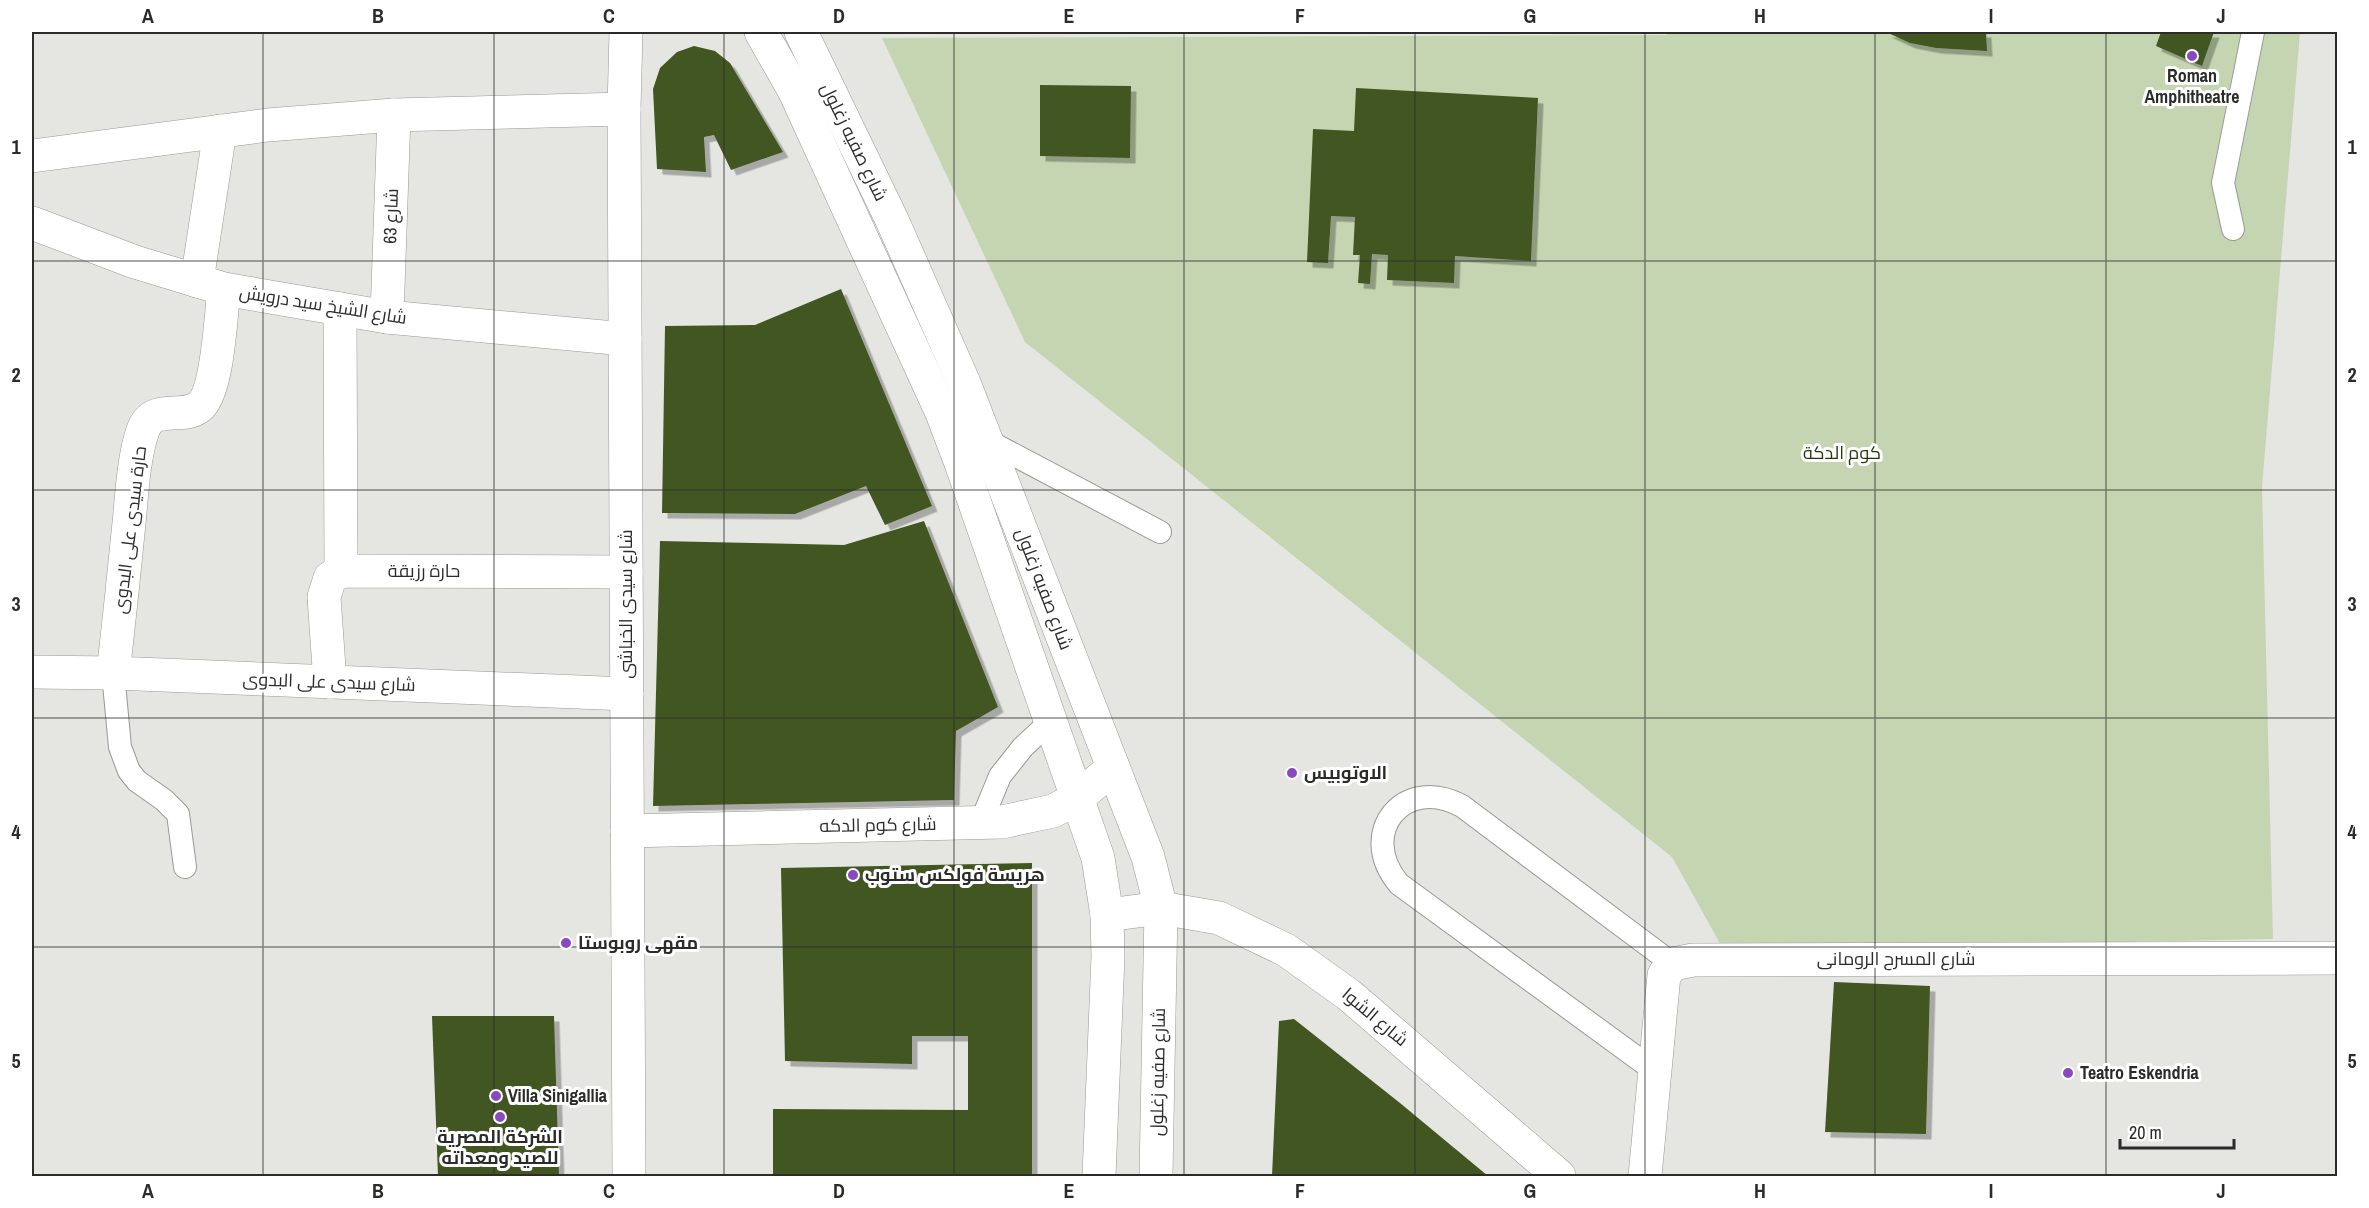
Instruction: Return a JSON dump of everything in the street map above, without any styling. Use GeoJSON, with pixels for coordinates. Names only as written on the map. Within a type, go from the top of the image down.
{"type":"FeatureCollection","features":[{"type":"Feature","properties":{"kind":"street","name":"شارع سيدى الخباشى"},"geometry":{"type":"LineString","coordinates":[[626,32],[624,109],[629,1176]]}},
{"type":"Feature","properties":{"kind":"street","name":"شارع صفيه زغلول"},"geometry":{"type":"LineString","coordinates":[[761,32],[794,90],[942,412],[1098,858],[1107,915],[1108,956],[1099,1176]]}},
{"type":"Feature","properties":{"kind":"street","name":"شارع صفيه زغلول"},"geometry":{"type":"LineString","coordinates":[[801,32],[892,220],[988,441],[1148,857],[1161,908],[1156,1176]]}},
{"type":"Feature","properties":{"kind":"street"},"geometry":{"type":"LineString","coordinates":[[32,156],[268,124],[394,115],[624,109]]}},
{"type":"Feature","properties":{"kind":"street","name":"شارع 63"},"geometry":{"type":"LineString","coordinates":[[387,317],[394,115]]}},
{"type":"Feature","properties":{"kind":"street","name":"حارة سيدى على البدوى"},"geometry":{"type":"LineString","coordinates":[[113,673],[134,472],[142,432],[149,421],[159,413],[183,412],[199,408],[207,397],[213,382],[210,285],[220,131]]}},
{"type":"Feature","properties":{"kind":"street","name":"شارع الشيخ سيد درويش"},"geometry":{"type":"LineString","coordinates":[[32,222],[135,262],[210,285],[387,317],[625,339]]}},
{"type":"Feature","properties":{"kind":"street"},"geometry":{"type":"LineString","coordinates":[[330,682],[324,597],[330,578],[341,571],[340,309]]}},
{"type":"Feature","properties":{"kind":"street"},"geometry":{"type":"LineString","coordinates":[[962,466],[988,441]]}},
{"type":"Feature","properties":{"kind":"street","name":"حارة رزيقة"},"geometry":{"type":"LineString","coordinates":[[341,571],[626,572]]}},
{"type":"Feature","properties":{"kind":"street","name":"شارع سيدى على البدوى"},"geometry":{"type":"LineString","coordinates":[[32,672],[113,673],[627,694]]}},
{"type":"Feature","properties":{"kind":"street","name":"شارع كوم الدكه"},"geometry":{"type":"LineString","coordinates":[[627,831],[1002,822],[1053,812],[1076,799],[1113,768]]}},
{"type":"Feature","properties":{"kind":"street","name":"شارع الشوا"},"geometry":{"type":"LineString","coordinates":[[1107,915],[1161,908],[1220,918],[1286,950],[1349,995],[1559,1176]]}},
{"type":"Feature","properties":{"kind":"street","name":"شارع المسرح الرومانى"},"geometry":{"type":"LineString","coordinates":[[1672,963],[1693,960],[2337,958]]}},
{"type":"Feature","properties":{"kind":"street"},"geometry":{"type":"LineString","coordinates":[[1645,1176],[1664,975],[1672,963]]}},
{"type":"Feature","properties":{"kind":"lane"},"geometry":{"type":"LineString","coordinates":[[2233,229],[2223,183],[2253,32]]}},
{"type":"Feature","properties":{"kind":"lane"},"geometry":{"type":"LineString","coordinates":[[988,441],[1160,532]]}},
{"type":"Feature","properties":{"kind":"lane"},"geometry":{"type":"LineString","coordinates":[[113,673],[123,759],[137,780],[164,800],[178,814],[186,867]]}},
{"type":"Feature","properties":{"kind":"lane"},"geometry":{"type":"LineString","coordinates":[[981,822],[1000,776],[1023,747],[1050,722]]}},
{"type":"Feature","properties":{"kind":"lane"},"geometry":{"type":"LineString","coordinates":[[1655,1071],[1399,884],[1389,872],[1383,857],[1381,842],[1385,826],[1405,803],[1418,797],[1449,798],[1672,963]]}},
{"type":"Feature","properties":{"kind":"green space","name":"كوم الدكة"},"geometry":{"type":"Polygon","coordinates":[[[1667,32],[2300,32],[2262,487],[2273,939],[1723,949],[1672,857],[1025,342],[882,38],[1667,35],[1667,32]]]}},
{"type":"Feature","properties":{"kind":"building"},"geometry":{"type":"Polygon","coordinates":[[[1886,32],[1986,32],[1987,51],[1936,48],[1910,43],[1886,32]]]}},
{"type":"Feature","properties":{"kind":"building","name":"Roman Amphitheatre"},"geometry":{"type":"Polygon","coordinates":[[[2161,32],[2214,32],[2202,66],[2156,46],[2161,32]]]}},
{"type":"Feature","properties":{"kind":"building"},"geometry":{"type":"Polygon","coordinates":[[[694,46],[715,51],[730,63],[783,152],[731,170],[714,135],[704,137],[706,172],[657,169],[653,89],[660,68],[677,52],[694,46]]]}},
{"type":"Feature","properties":{"kind":"building"},"geometry":{"type":"Polygon","coordinates":[[[1040,85],[1131,86],[1130,158],[1040,156],[1040,85]]]}},
{"type":"Feature","properties":{"kind":"building"},"geometry":{"type":"Polygon","coordinates":[[[1356,88],[1538,98],[1531,261],[1455,256],[1454,283],[1387,280],[1388,255],[1372,254],[1370,284],[1358,283],[1360,255],[1353,255],[1355,217],[1331,216],[1328,263],[1307,262],[1313,129],[1354,131],[1356,88]]]}},
{"type":"Feature","properties":{"kind":"building"},"geometry":{"type":"Polygon","coordinates":[[[841,289],[932,506],[885,525],[866,486],[795,514],[662,513],[665,326],[755,325],[841,289]]]}},
{"type":"Feature","properties":{"kind":"building"},"geometry":{"type":"Polygon","coordinates":[[[924,521],[998,707],[956,731],[954,800],[653,806],[660,541],[844,545],[924,521]]]}},
{"type":"Feature","properties":{"kind":"building"},"geometry":{"type":"Polygon","coordinates":[[[1032,863],[1032,1176],[773,1176],[773,1109],[968,1110],[968,1036],[912,1036],[912,1064],[785,1061],[781,868],[1032,863]]]}},
{"type":"Feature","properties":{"kind":"building"},"geometry":{"type":"Polygon","coordinates":[[[1834,982],[1930,986],[1926,1134],[1825,1132],[1834,982]]]}},
{"type":"Feature","properties":{"kind":"building","name":"Villa Sinigallia"},"geometry":{"type":"Polygon","coordinates":[[[432,1016],[554,1016],[559,1176],[438,1176],[432,1016]]]}},
{"type":"Feature","properties":{"kind":"building"},"geometry":{"type":"Polygon","coordinates":[[[1294,1019],[1488,1176],[1272,1176],[1279,1021],[1294,1019]]]}},
{"type":"Feature","properties":{"kind":"place","name":"Roman Amphitheatre"},"geometry":{"type":"Point","coordinates":[2192,56]}},
{"type":"Feature","properties":{"kind":"place","name":"الاوتوبيس"},"geometry":{"type":"Point","coordinates":[1292,773]}},
{"type":"Feature","properties":{"kind":"place","name":"هريسة فولكس ستوب"},"geometry":{"type":"Point","coordinates":[853,875]}},
{"type":"Feature","properties":{"kind":"place","name":"مقهى روبوستا"},"geometry":{"type":"Point","coordinates":[566,943]}},
{"type":"Feature","properties":{"kind":"place","name":"Teatro Eskendria"},"geometry":{"type":"Point","coordinates":[2068,1073]}},
{"type":"Feature","properties":{"kind":"place","name":"Villa Sinigallia"},"geometry":{"type":"Point","coordinates":[496,1096]}},
{"type":"Feature","properties":{"kind":"place","name":"الشركة المصرية للصيد ومعداته"},"geometry":{"type":"Point","coordinates":[500,1117]}}]}
